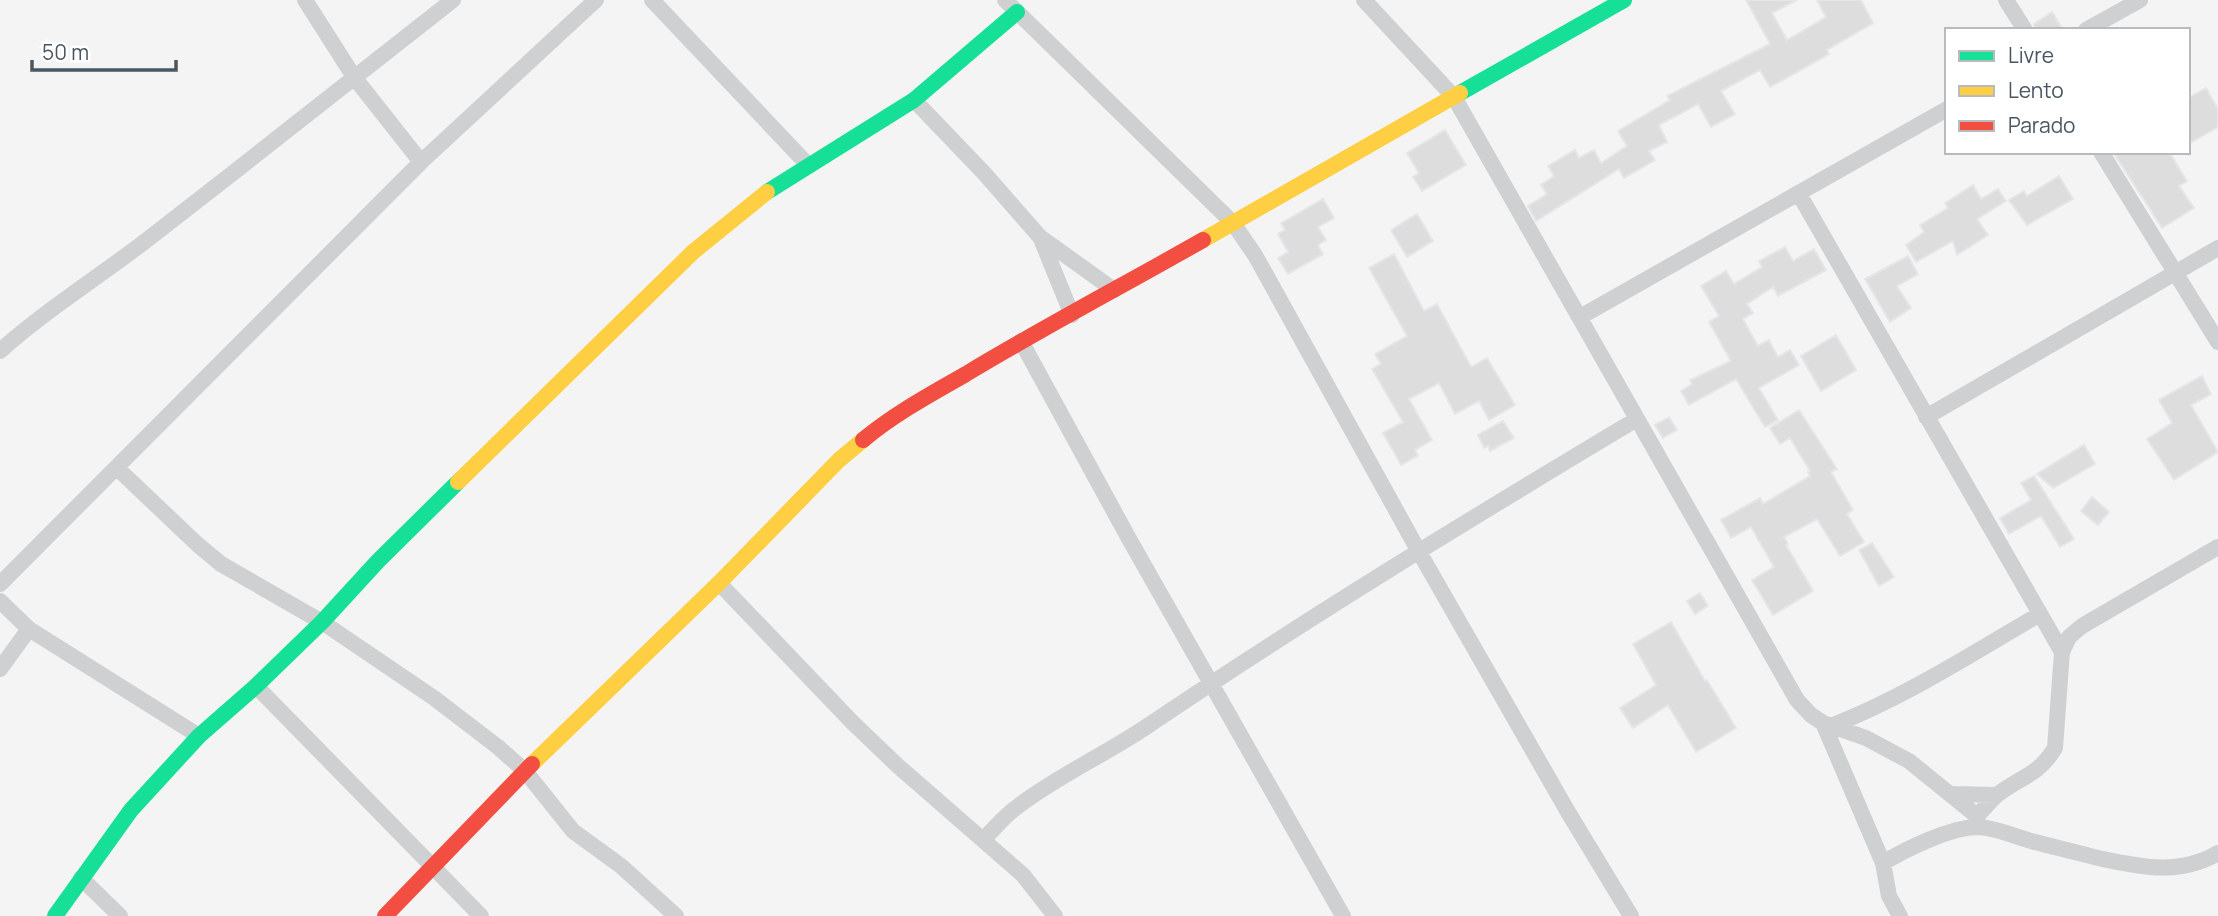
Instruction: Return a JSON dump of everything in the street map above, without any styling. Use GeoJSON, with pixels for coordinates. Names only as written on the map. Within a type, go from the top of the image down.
{"type":"FeatureCollection","features":[{"type":"Feature","properties":{"kind":"street"},"geometry":{"type":"LineString","coordinates":[[305,0],[354,77],[421,162]]}},
{"type":"Feature","properties":{"kind":"street"},"geometry":{"type":"LineString","coordinates":[[0,351],[250,161],[453,0]]}},
{"type":"Feature","properties":{"kind":"street"},"geometry":{"type":"LineString","coordinates":[[0,584],[421,162],[596,0]]}},
{"type":"Feature","properties":{"kind":"street"},"geometry":{"type":"LineString","coordinates":[[652,0],[808,165]]}},
{"type":"Feature","properties":{"kind":"street"},"geometry":{"type":"LineString","coordinates":[[1005,0],[1233,223],[1267,273],[1418,550],[1630,916]]}},
{"type":"Feature","properties":{"kind":"street"},"geometry":{"type":"LineString","coordinates":[[1364,0],[1454,97],[1797,700],[1811,715],[1827,725],[1866,738],[1923,771],[1952,794],[1978,822],[2145,868],[2177,868],[2203,862],[2218,853]]}},
{"type":"Feature","properties":{"kind":"street"},"geometry":{"type":"LineString","coordinates":[[385,916],[525,771],[719,583],[839,460],[875,430],[1021,341],[1072,315],[1624,0]]}},
{"type":"Feature","properties":{"kind":"street"},"geometry":{"type":"LineString","coordinates":[[2006,0],[2024,28]]}},
{"type":"Feature","properties":{"kind":"street"},"geometry":{"type":"LineString","coordinates":[[2090,28],[2140,0]]}},
{"type":"Feature","properties":{"kind":"street"},"geometry":{"type":"LineString","coordinates":[[55,916],[131,810],[199,736],[322,622],[378,561],[663,280],[752,202],[914,100],[1017,12]]}},
{"type":"Feature","properties":{"kind":"street"},"geometry":{"type":"LineString","coordinates":[[914,100],[984,173],[1040,237],[1114,290]]}},
{"type":"Feature","properties":{"kind":"street"},"geometry":{"type":"LineString","coordinates":[[1580,317],[1945,110]]}},
{"type":"Feature","properties":{"kind":"street"},"geometry":{"type":"LineString","coordinates":[[2102,154],[2218,342]]}},
{"type":"Feature","properties":{"kind":"street"},"geometry":{"type":"LineString","coordinates":[[1799,194],[2062,652]]}},
{"type":"Feature","properties":{"kind":"street"},"geometry":{"type":"LineString","coordinates":[[1040,237],[1072,315]]}},
{"type":"Feature","properties":{"kind":"street"},"geometry":{"type":"LineString","coordinates":[[1926,417],[2218,248]]}},
{"type":"Feature","properties":{"kind":"street"},"geometry":{"type":"LineString","coordinates":[[1021,341],[1128,537],[1343,916]]}},
{"type":"Feature","properties":{"kind":"street"},"geometry":{"type":"LineString","coordinates":[[983,840],[1014,809],[1044,787],[1139,731],[1212,681],[1418,550],[1637,419]]}},
{"type":"Feature","properties":{"kind":"street"},"geometry":{"type":"LineString","coordinates":[[117,468],[221,564],[322,622],[434,698],[498,747],[525,771],[573,831],[621,866],[677,916]]}},
{"type":"Feature","properties":{"kind":"street"},"geometry":{"type":"LineString","coordinates":[[1883,863],[1978,822],[1997,795],[2030,776],[2047,761],[2054,748],[2062,652],[2069,637],[2082,626],[2218,547]]}},
{"type":"Feature","properties":{"kind":"street"},"geometry":{"type":"LineString","coordinates":[[719,583],[852,722],[1023,875],[1055,916]]}},
{"type":"Feature","properties":{"kind":"street"},"geometry":{"type":"LineString","coordinates":[[0,601],[29,629],[199,736]]}},
{"type":"Feature","properties":{"kind":"street"},"geometry":{"type":"LineString","coordinates":[[1827,725],[1870,711],[2040,614]]}},
{"type":"Feature","properties":{"kind":"street"},"geometry":{"type":"LineString","coordinates":[[0,669],[29,629]]}},
{"type":"Feature","properties":{"kind":"street"},"geometry":{"type":"LineString","coordinates":[[256,686],[481,916]]}},
{"type":"Feature","properties":{"kind":"street"},"geometry":{"type":"LineString","coordinates":[[1827,725],[1883,863],[1889,896],[1900,916]]}},
{"type":"Feature","properties":{"kind":"street"},"geometry":{"type":"LineString","coordinates":[[1952,794],[1997,795]]}},
{"type":"Feature","properties":{"kind":"street"},"geometry":{"type":"LineString","coordinates":[[80,878],[120,916]]}},
{"type":"Feature","properties":{"kind":"building"},"geometry":{"type":"Polygon","coordinates":[[[1746,0],[1797,0],[1772,13],[1787,40],[1826,17],[1817,0],[1861,0],[1873,23],[1827,50],[1829,54],[1770,87],[1760,70],[1721,91],[1735,114],[1711,127],[1698,104],[1659,125],[1667,142],[1649,151],[1655,160],[1624,178],[1619,169],[1536,221],[1528,206],[1547,194],[1541,185],[1554,176],[1548,166],[1575,150],[1579,158],[1594,150],[1601,163],[1627,146],[1618,131],[1670,100],[1667,96],[1770,44],[1746,0]]]}},
{"type":"Feature","properties":{"kind":"building"},"geometry":{"type":"Polygon","coordinates":[[[2052,12],[2062,28],[2035,28],[2034,24],[2052,12]]]}},
{"type":"Feature","properties":{"kind":"building"},"geometry":{"type":"Polygon","coordinates":[[[2206,88],[2218,109],[2218,127],[2190,143],[2190,97],[2206,88]]]}},
{"type":"Feature","properties":{"kind":"building"},"geometry":{"type":"Polygon","coordinates":[[[1445,130],[1466,165],[1422,191],[1413,177],[1419,173],[1407,153],[1445,130]]]}},
{"type":"Feature","properties":{"kind":"building"},"geometry":{"type":"Polygon","coordinates":[[[2114,154],[2170,154],[2187,181],[2179,186],[2194,208],[2162,228],[2114,154]]]}},
{"type":"Feature","properties":{"kind":"building"},"geometry":{"type":"Polygon","coordinates":[[[2059,176],[2073,199],[2027,225],[2009,200],[2024,191],[2027,196],[2059,176]]]}},
{"type":"Feature","properties":{"kind":"building"},"geometry":{"type":"Polygon","coordinates":[[[1973,185],[1981,199],[1998,189],[2006,201],[1977,219],[1988,235],[1957,255],[1953,241],[1916,262],[1906,245],[1924,232],[1920,225],[1948,208],[1945,203],[1973,185]]]}},
{"type":"Feature","properties":{"kind":"building"},"geometry":{"type":"Polygon","coordinates":[[[1323,199],[1334,218],[1318,227],[1326,240],[1318,245],[1323,254],[1288,274],[1278,258],[1288,252],[1278,234],[1285,230],[1281,223],[1323,199]]]}},
{"type":"Feature","properties":{"kind":"building"},"geometry":{"type":"Polygon","coordinates":[[[1417,214],[1433,241],[1407,257],[1391,230],[1417,214]]]}},
{"type":"Feature","properties":{"kind":"building"},"geometry":{"type":"Polygon","coordinates":[[[1785,247],[1793,261],[1814,249],[1826,270],[1778,296],[1773,287],[1747,304],[1753,313],[1743,319],[1758,346],[1769,340],[1778,357],[1790,350],[1799,365],[1759,388],[1778,420],[1765,427],[1736,379],[1689,405],[1681,391],[1692,384],[1690,380],[1731,361],[1709,322],[1719,316],[1701,286],[1726,271],[1734,284],[1762,267],[1759,261],[1785,247]]]}},
{"type":"Feature","properties":{"kind":"building"},"geometry":{"type":"Polygon","coordinates":[[[1394,254],[1424,311],[1437,304],[1471,367],[1487,358],[1515,405],[1489,420],[1479,401],[1455,414],[1439,383],[1409,399],[1432,440],[1415,450],[1418,456],[1401,465],[1383,433],[1403,422],[1372,369],[1381,364],[1375,354],[1407,336],[1369,268],[1394,254]]]}},
{"type":"Feature","properties":{"kind":"building"},"geometry":{"type":"Polygon","coordinates":[[[1908,256],[1918,274],[1897,286],[1911,308],[1890,322],[1865,279],[1908,256]]]}},
{"type":"Feature","properties":{"kind":"building"},"geometry":{"type":"Polygon","coordinates":[[[1836,335],[1856,370],[1821,391],[1801,356],[1836,335]]]}},
{"type":"Feature","properties":{"kind":"building"},"geometry":{"type":"Polygon","coordinates":[[[2202,376],[2211,394],[2191,405],[2218,452],[2174,480],[2147,439],[2172,423],[2159,400],[2202,376]]]}},
{"type":"Feature","properties":{"kind":"building"},"geometry":{"type":"Polygon","coordinates":[[[1799,410],[1837,469],[1831,472],[1853,510],[1847,514],[1864,542],[1840,556],[1817,519],[1784,537],[1813,591],[1773,615],[1752,580],[1774,567],[1751,527],[1731,538],[1721,520],[1760,498],[1763,504],[1810,476],[1810,471],[1790,438],[1780,444],[1770,428],[1799,410]]]}},
{"type":"Feature","properties":{"kind":"building"},"geometry":{"type":"Polygon","coordinates":[[[1669,417],[1677,430],[1663,438],[1655,425],[1669,417]]]}},
{"type":"Feature","properties":{"kind":"building"},"geometry":{"type":"Polygon","coordinates":[[[1503,421],[1514,438],[1490,451],[1488,446],[1484,448],[1478,435],[1503,421]]]}},
{"type":"Feature","properties":{"kind":"building"},"geometry":{"type":"Polygon","coordinates":[[[2084,445],[2095,464],[2053,488],[2037,474],[2084,445]]]}},
{"type":"Feature","properties":{"kind":"building"},"geometry":{"type":"Polygon","coordinates":[[[2034,476],[2074,539],[2060,547],[2041,516],[2009,534],[2000,518],[2031,500],[2021,483],[2034,476]]]}},
{"type":"Feature","properties":{"kind":"building"},"geometry":{"type":"Polygon","coordinates":[[[2092,497],[2109,512],[2098,525],[2081,511],[2092,497]]]}},
{"type":"Feature","properties":{"kind":"building"},"geometry":{"type":"Polygon","coordinates":[[[1872,543],[1894,577],[1879,586],[1859,550],[1872,543]]]}},
{"type":"Feature","properties":{"kind":"building"},"geometry":{"type":"Polygon","coordinates":[[[1700,593],[1708,606],[1695,614],[1687,601],[1700,593]]]}},
{"type":"Feature","properties":{"kind":"building"},"geometry":{"type":"Polygon","coordinates":[[[1671,622],[1736,728],[1696,752],[1668,705],[1633,728],[1620,708],[1656,685],[1633,644],[1671,622]]]}},
{"type":"Feature","properties":{"kind":"traffic: fast"},"geometry":{"type":"LineString","coordinates":[[1460,93],[1624,0]]}},
{"type":"Feature","properties":{"kind":"traffic: fast"},"geometry":{"type":"LineString","coordinates":[[767,192],[914,100],[1017,12]]}},
{"type":"Feature","properties":{"kind":"traffic: fast"},"geometry":{"type":"LineString","coordinates":[[55,916],[131,810],[199,736],[322,622],[378,561],[458,482]]}},
{"type":"Feature","properties":{"kind":"traffic: slow"},"geometry":{"type":"LineString","coordinates":[[1203,240],[1460,93]]}},
{"type":"Feature","properties":{"kind":"traffic: slow"},"geometry":{"type":"LineString","coordinates":[[458,482],[693,252],[767,192]]}},
{"type":"Feature","properties":{"kind":"traffic: slow"},"geometry":{"type":"LineString","coordinates":[[532,764],[719,583],[839,460],[863,440]]}},
{"type":"Feature","properties":{"kind":"traffic: jam"},"geometry":{"type":"LineString","coordinates":[[863,440],[926,397],[1203,240]]}},
{"type":"Feature","properties":{"kind":"traffic: jam"},"geometry":{"type":"LineString","coordinates":[[385,916],[532,764]]}}]}
